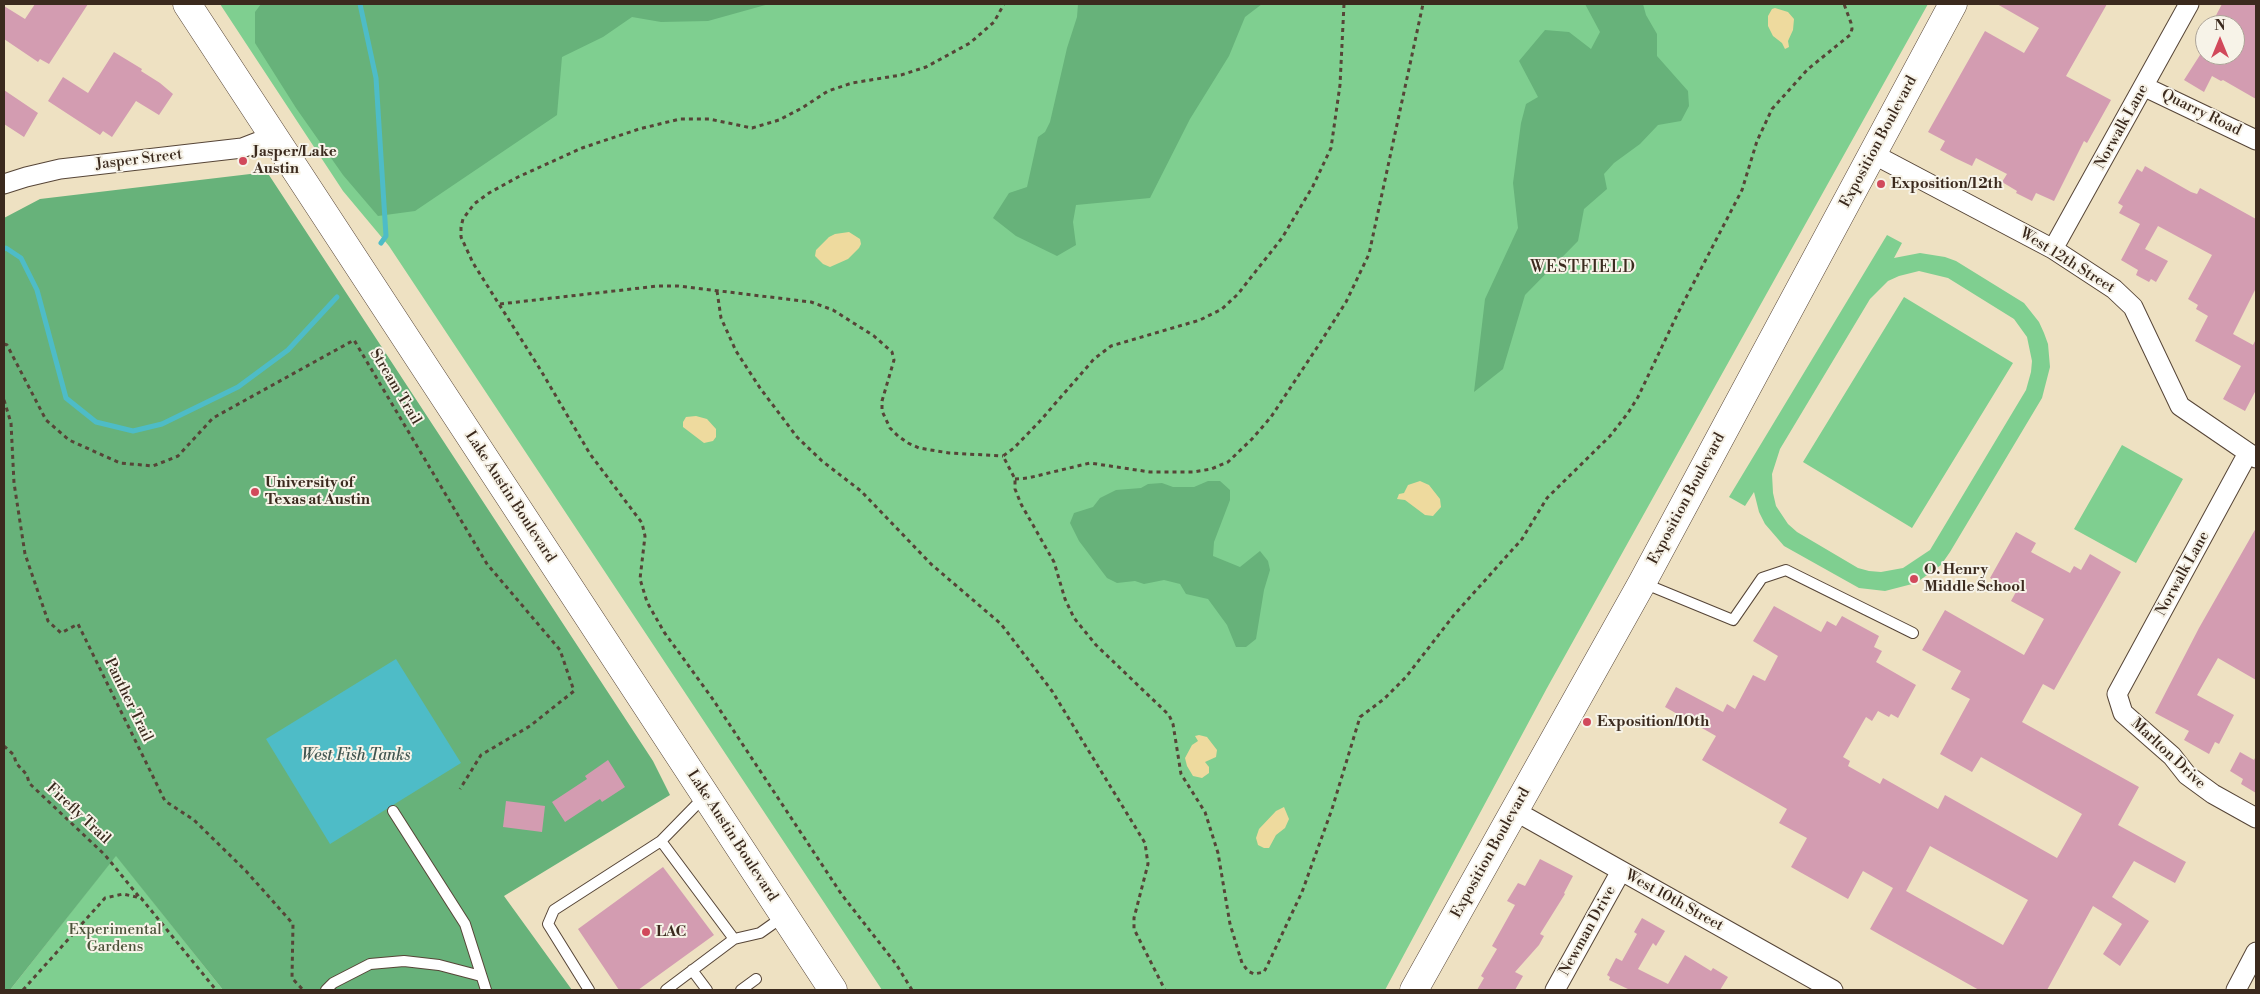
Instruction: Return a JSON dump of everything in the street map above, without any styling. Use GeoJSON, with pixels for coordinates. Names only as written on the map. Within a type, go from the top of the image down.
{"type":"FeatureCollection","features":[{"type":"Feature","properties":{"kind":"street","name":"Lake Austin Boulevard"},"geometry":{"type":"LineString","coordinates":[[187,4],[834,990]]}},
{"type":"Feature","properties":{"kind":"street","name":"Exposition Boulevard"},"geometry":{"type":"LineString","coordinates":[[1414,990],[1642,583],[1953,4]]}},
{"type":"Feature","properties":{"kind":"street","name":"Norwalk Lane"},"geometry":{"type":"LineString","coordinates":[[2053,249],[2189,4]]}},
{"type":"Feature","properties":{"kind":"street","name":"Quarry Road"},"geometry":{"type":"LineString","coordinates":[[2145,86],[2256,140]]}},
{"type":"Feature","properties":{"kind":"street","name":"Jasper Street"},"geometry":{"type":"LineString","coordinates":[[4,184],[60,170],[242,148],[273,136]]}},
{"type":"Feature","properties":{"kind":"street","name":"West 12th Street"},"geometry":{"type":"LineString","coordinates":[[1873,154],[2053,249],[2114,288],[2133,307],[2180,406],[2252,456]]}},
{"type":"Feature","properties":{"kind":"street","name":"Norwalk Lane"},"geometry":{"type":"LineString","coordinates":[[2117,694],[2252,456]]}},
{"type":"Feature","properties":{"kind":"street","name":"Marlton Drive"},"geometry":{"type":"LineString","coordinates":[[2117,694],[2123,713],[2172,756],[2187,775],[2213,794],[2256,818]]}},
{"type":"Feature","properties":{"kind":"street","name":"West 10th Street"},"geometry":{"type":"LineString","coordinates":[[1515,811],[1833,990]]}},
{"type":"Feature","properties":{"kind":"street","name":"Newman Drive"},"geometry":{"type":"LineString","coordinates":[[1555,990],[1621,871]]}},
{"type":"Feature","properties":{"kind":"street"},"geometry":{"type":"LineString","coordinates":[[2236,990],[2256,952]]}},
{"type":"Feature","properties":{"kind":"lane"},"geometry":{"type":"LineString","coordinates":[[1642,583],[1733,620],[1762,578],[1786,570],[1913,633]]}},
{"type":"Feature","properties":{"kind":"lane"},"geometry":{"type":"LineString","coordinates":[[589,990],[548,924],[554,910],[661,841],[706,795]]}},
{"type":"Feature","properties":{"kind":"lane"},"geometry":{"type":"LineString","coordinates":[[394,811],[465,924],[486,990]]}},
{"type":"Feature","properties":{"kind":"lane"},"geometry":{"type":"LineString","coordinates":[[661,841],[734,939]]}},
{"type":"Feature","properties":{"kind":"lane"},"geometry":{"type":"LineString","coordinates":[[666,990],[734,939],[760,933],[785,916]]}},
{"type":"Feature","properties":{"kind":"lane"},"geometry":{"type":"LineString","coordinates":[[326,990],[333,983],[370,964],[404,961],[439,965],[480,976]]}},
{"type":"Feature","properties":{"kind":"lane"},"geometry":{"type":"LineString","coordinates":[[692,970],[707,990]]}},
{"type":"Feature","properties":{"kind":"lane"},"geometry":{"type":"LineString","coordinates":[[741,990],[756,979]]}},
{"type":"Feature","properties":{"kind":"path"},"geometry":{"type":"LineString","coordinates":[[912,990],[896,964],[842,895],[712,698],[664,632],[647,602],[640,579],[645,536],[642,523],[590,454],[473,262],[461,237],[461,227],[463,219],[474,204],[489,193],[518,177],[582,148],[639,129],[680,119],[709,120],[752,128],[779,120],[828,91],[852,83],[902,75],[926,67],[970,43],[994,22],[1004,4]]}},
{"type":"Feature","properties":{"kind":"path"},"geometry":{"type":"LineString","coordinates":[[500,304],[658,286],[678,286],[802,300],[833,310],[874,336],[892,352],[894,360],[882,401],[882,411],[890,428],[908,444],[919,448],[949,453],[1003,456],[1014,448],[1040,421],[1094,358],[1111,346],[1187,324],[1222,308],[1238,294],[1282,238],[1313,186],[1331,148],[1340,85],[1344,4]]}},
{"type":"Feature","properties":{"kind":"path"},"geometry":{"type":"LineString","coordinates":[[1015,479],[1028,478],[1090,463],[1150,472],[1193,472],[1211,469],[1228,462],[1271,417],[1346,302],[1369,254],[1423,4]]}},
{"type":"Feature","properties":{"kind":"path"},"geometry":{"type":"LineString","coordinates":[[1003,456],[1015,479],[1015,490],[1021,504],[1054,562],[1065,599],[1074,618],[1107,656],[1169,715],[1173,724],[1181,774],[1204,812],[1218,853],[1230,924],[1242,963],[1248,971],[1260,974],[1268,964],[1302,892],[1332,809],[1360,717],[1384,699],[1406,677],[1454,615],[1522,540],[1547,498],[1610,436],[1628,413],[1638,397],[1678,313],[1737,199],[1757,141],[1772,109],[1808,69],[1850,35],[1852,23],[1844,4]]}},
{"type":"Feature","properties":{"kind":"path"},"geometry":{"type":"LineString","coordinates":[[717,291],[721,318],[736,351],[760,388],[797,437],[815,455],[861,491],[931,564],[1001,624],[1052,692],[1145,843],[1148,864],[1134,918],[1134,929],[1164,990]]}},
{"type":"Feature","properties":{"kind":"path","name":"Stream Trail"},"geometry":{"type":"LineString","coordinates":[[4,344],[7,345],[46,420],[69,440],[120,463],[153,466],[178,456],[213,418],[354,340],[487,564],[560,650],[574,691],[530,726],[481,755],[460,789]]}},
{"type":"Feature","properties":{"kind":"path","name":"Panther Trail"},"geometry":{"type":"LineString","coordinates":[[4,400],[11,423],[14,483],[25,554],[48,621],[61,633],[78,624],[165,801],[194,820],[246,871],[293,924],[292,978],[303,990]]}},
{"type":"Feature","properties":{"kind":"path","name":"Firefly Trail"},"geometry":{"type":"LineString","coordinates":[[4,746],[14,755],[16,763],[27,775],[28,783],[105,855],[216,990]]}},
{"type":"Feature","properties":{"kind":"path"},"geometry":{"type":"LineString","coordinates":[[23,990],[105,898],[123,894],[141,898]]}},
{"type":"Feature","properties":{"kind":"green space"},"geometry":{"type":"Polygon","coordinates":[[[220,4],[1928,4],[1547,688],[1385,990],[882,990],[389,246],[343,191],[220,4]]]}},
{"type":"Feature","properties":{"kind":"green space"},"geometry":{"type":"Polygon","coordinates":[[[261,4],[769,4],[708,21],[661,22],[632,17],[603,37],[562,57],[557,115],[415,211],[378,216],[343,175],[296,108],[255,43],[255,12],[261,4]]]}},
{"type":"Feature","properties":{"kind":"green space"},"geometry":{"type":"Polygon","coordinates":[[[1078,4],[1262,4],[1245,17],[1229,56],[1190,119],[1150,198],[1076,205],[1073,222],[1076,245],[1057,256],[1016,236],[993,218],[1009,193],[1027,187],[1038,137],[1045,132],[1050,122],[1067,48],[1077,17],[1078,4]]]}},
{"type":"Feature","properties":{"kind":"green space"},"geometry":{"type":"Polygon","coordinates":[[[1585,4],[1643,4],[1646,15],[1657,34],[1657,56],[1688,91],[1689,106],[1681,121],[1658,125],[1640,144],[1614,163],[1604,174],[1607,189],[1584,209],[1578,241],[1525,295],[1503,369],[1474,392],[1485,299],[1518,228],[1513,183],[1521,123],[1526,104],[1538,97],[1519,61],[1545,30],[1569,32],[1591,49],[1600,32],[1585,4]]]}},
{"type":"Feature","properties":{"kind":"green space","name":"University of Texas at Austin"},"geometry":{"type":"Polygon","coordinates":[[[267,172],[653,761],[670,795],[504,896],[572,990],[223,990],[116,856],[10,990],[4,990],[4,218],[40,199],[267,172]]]}},
{"type":"Feature","properties":{"kind":"green space"},"geometry":{"type":"Polygon","coordinates":[[[1887,235],[1902,243],[1894,258],[1920,253],[1945,257],[1956,261],[2024,303],[2039,322],[2048,344],[2050,367],[2042,398],[1950,552],[1941,565],[1916,583],[1885,591],[1859,588],[1784,546],[1765,524],[1759,512],[1754,492],[1745,506],[1729,497],[1887,235]],[[1919,271],[1899,276],[1888,281],[1870,299],[1780,449],[1772,474],[1776,506],[1788,524],[1797,532],[1858,568],[1881,572],[1903,568],[1930,550],[2026,390],[2032,361],[2027,337],[2014,319],[1948,278],[1919,271]]]}},
{"type":"Feature","properties":{"kind":"green space"},"geometry":{"type":"Polygon","coordinates":[[[1904,297],[2013,363],[1912,528],[1803,462],[1904,297]]]}},
{"type":"Feature","properties":{"kind":"green space"},"geometry":{"type":"Polygon","coordinates":[[[2122,445],[2183,479],[2136,563],[2074,529],[2122,445]]]}},
{"type":"Feature","properties":{"kind":"green space"},"geometry":{"type":"Polygon","coordinates":[[[1208,481],[1220,481],[1230,490],[1230,500],[1214,542],[1213,556],[1240,567],[1260,551],[1268,561],[1270,570],[1264,590],[1256,639],[1246,647],[1236,647],[1227,625],[1208,599],[1186,594],[1180,584],[1164,580],[1144,584],[1135,581],[1117,583],[1107,578],[1079,541],[1070,523],[1074,513],[1093,507],[1100,498],[1116,490],[1141,488],[1148,484],[1162,483],[1173,487],[1194,487],[1208,481]]]}},
{"type":"Feature","properties":{"kind":"green space","name":"Experimental Gardens"},"geometry":{"type":"Polygon","coordinates":[[[116,855],[223,990],[10,990],[116,855]]]}},
{"type":"Feature","properties":{"kind":"sand"},"geometry":{"type":"Polygon","coordinates":[[[1775,8],[1788,12],[1794,19],[1793,30],[1788,41],[1789,47],[1785,49],[1782,43],[1773,36],[1768,26],[1768,16],[1772,9],[1775,8]]]}},
{"type":"Feature","properties":{"kind":"sand"},"geometry":{"type":"Polygon","coordinates":[[[849,232],[860,239],[861,244],[848,259],[830,267],[823,264],[815,256],[816,250],[829,237],[849,232]]]}},
{"type":"Feature","properties":{"kind":"sand"},"geometry":{"type":"Polygon","coordinates":[[[696,416],[707,419],[716,429],[716,437],[713,441],[704,443],[683,427],[686,417],[696,416]]]}},
{"type":"Feature","properties":{"kind":"sand"},"geometry":{"type":"Polygon","coordinates":[[[1420,481],[1429,485],[1440,499],[1441,507],[1433,516],[1425,515],[1405,500],[1397,499],[1399,494],[1404,493],[1408,485],[1420,481]]]}},
{"type":"Feature","properties":{"kind":"sand"},"geometry":{"type":"Polygon","coordinates":[[[1195,736],[1207,737],[1217,750],[1216,757],[1205,762],[1209,767],[1209,773],[1202,778],[1193,776],[1185,758],[1192,745],[1198,741],[1195,736]]]}},
{"type":"Feature","properties":{"kind":"sand"},"geometry":{"type":"Polygon","coordinates":[[[1284,807],[1289,819],[1285,828],[1276,835],[1269,848],[1258,845],[1256,838],[1259,829],[1276,811],[1284,807]]]}},
{"type":"Feature","properties":{"kind":"water","name":"West Fish Tanks"},"geometry":{"type":"Polygon","coordinates":[[[396,659],[461,763],[330,844],[266,739],[396,659]]]}},
{"type":"Feature","properties":{"kind":"building"},"geometry":{"type":"Polygon","coordinates":[[[35,4],[88,4],[49,64],[40,59],[38,62],[4,39],[4,6],[25,19],[35,4]]]}},
{"type":"Feature","properties":{"kind":"building"},"geometry":{"type":"Polygon","coordinates":[[[1997,4],[2107,4],[2066,76],[2111,100],[2087,143],[2084,141],[2054,201],[2036,193],[2032,201],[2016,193],[2017,191],[2002,182],[2007,174],[1976,158],[1972,166],[1955,158],[1940,150],[1945,141],[1928,132],[1985,31],[2024,53],[2039,28],[1997,4]]]}},
{"type":"Feature","properties":{"kind":"building"},"geometry":{"type":"Polygon","coordinates":[[[2222,4],[2256,4],[2256,99],[2223,80],[2221,81],[2212,76],[2204,92],[2184,80],[2195,63],[2195,65],[2245,65],[2245,15],[2216,15],[2222,4]]]}},
{"type":"Feature","properties":{"kind":"building"},"geometry":{"type":"Polygon","coordinates":[[[114,52],[142,69],[141,71],[173,94],[159,115],[136,101],[112,137],[103,131],[100,135],[48,101],[63,77],[88,93],[114,52]]]}},
{"type":"Feature","properties":{"kind":"building"},"geometry":{"type":"Polygon","coordinates":[[[4,90],[38,113],[24,137],[4,124],[4,90]]]}},
{"type":"Feature","properties":{"kind":"building"},"geometry":{"type":"Polygon","coordinates":[[[2145,166],[2191,192],[2197,194],[2200,188],[2256,219],[2256,288],[2233,334],[2253,345],[2256,339],[2256,390],[2245,411],[2223,399],[2241,366],[2195,341],[2208,316],[2196,309],[2198,305],[2188,299],[2212,255],[2158,226],[2145,249],[2168,261],[2156,282],[2151,279],[2149,282],[2136,275],[2138,270],[2121,260],[2140,224],[2119,213],[2123,206],[2118,203],[2137,169],[2142,172],[2145,166]]]}},
{"type":"Feature","properties":{"kind":"building"},"geometry":{"type":"Polygon","coordinates":[[[2256,528],[2256,680],[2218,658],[2197,695],[2234,715],[2219,744],[2215,742],[2209,754],[2184,740],[2189,731],[2155,713],[2199,628],[2256,528]]]}},
{"type":"Feature","properties":{"kind":"building"},"geometry":{"type":"Polygon","coordinates":[[[2016,532],[2036,543],[2031,552],[2070,573],[2074,566],[2081,570],[2090,554],[2121,572],[2054,690],[2043,684],[2022,722],[2139,787],[2118,825],[2186,862],[2175,883],[2134,861],[2112,897],[2149,921],[2120,966],[2103,954],[2122,924],[2093,906],[2047,990],[1979,990],[1870,929],[1893,888],[1863,871],[1848,899],[1791,867],[1807,838],[1779,823],[1787,809],[1702,760],[1716,736],[1665,707],[1676,687],[1723,712],[1727,704],[1735,709],[1753,675],[1765,681],[1778,656],[1753,641],[1774,606],[1821,632],[1827,621],[1836,626],[1842,616],[1879,636],[1874,647],[1882,651],[1876,662],[1916,685],[1898,718],[1891,714],[1889,717],[1878,711],[1872,721],[1866,717],[1843,757],[1850,761],[1848,766],[1880,784],[1883,778],[1938,809],[1945,795],[2057,858],[2082,814],[1981,757],[1972,772],[1940,754],[1970,699],[1951,689],[1961,671],[1922,650],[1945,610],[2024,655],[2044,619],[2011,601],[2016,592],[1990,578],[2016,532]],[[1930,846],[1906,891],[2003,945],[2028,900],[1930,846]]]}},
{"type":"Feature","properties":{"kind":"building"},"geometry":{"type":"Polygon","coordinates":[[[2240,752],[2254,760],[2256,756],[2256,793],[2241,784],[2243,779],[2230,771],[2240,752]]]}},
{"type":"Feature","properties":{"kind":"building"},"geometry":{"type":"Polygon","coordinates":[[[608,760],[625,787],[602,802],[600,799],[565,822],[552,802],[587,779],[585,776],[608,760]]]}},
{"type":"Feature","properties":{"kind":"building"},"geometry":{"type":"Polygon","coordinates":[[[506,801],[545,806],[542,832],[503,827],[506,801]]]}},
{"type":"Feature","properties":{"kind":"building"},"geometry":{"type":"Polygon","coordinates":[[[1540,859],[1573,876],[1565,894],[1540,934],[1544,936],[1539,945],[1515,972],[1523,976],[1515,990],[1477,990],[1484,978],[1481,976],[1497,949],[1492,946],[1515,905],[1507,901],[1518,883],[1525,886],[1540,859]]]}},
{"type":"Feature","properties":{"kind":"building","name":"LAC"},"geometry":{"type":"Polygon","coordinates":[[[663,867],[714,935],[638,990],[619,990],[578,929],[663,867]]]}},
{"type":"Feature","properties":{"kind":"building"},"geometry":{"type":"Polygon","coordinates":[[[1642,918],[1665,931],[1656,946],[1653,943],[1638,969],[1668,984],[1685,955],[1711,971],[1713,968],[1728,977],[1720,990],[1630,990],[1609,980],[1610,977],[1607,975],[1616,958],[1622,961],[1637,934],[1634,932],[1642,918]]]}},
{"type":"Feature","properties":{"kind":"waterway"},"geometry":{"type":"LineString","coordinates":[[360,4],[376,78],[386,236],[381,243]]}},
{"type":"Feature","properties":{"kind":"waterway"},"geometry":{"type":"LineString","coordinates":[[4,249],[6,248],[21,258],[37,290],[66,398],[96,422],[133,431],[162,424],[238,387],[288,350],[337,297]]}},
{"type":"Feature","properties":{"kind":"place","name":"Jasper/Lake Austin"},"geometry":{"type":"Point","coordinates":[243,161]}},
{"type":"Feature","properties":{"kind":"place","name":"Exposition/12th"},"geometry":{"type":"Point","coordinates":[1881,184]}},
{"type":"Feature","properties":{"kind":"place","name":"University of Texas at Austin"},"geometry":{"type":"Point","coordinates":[255,492]}},
{"type":"Feature","properties":{"kind":"place","name":"O. Henry Middle School"},"geometry":{"type":"Point","coordinates":[1914,579]}},
{"type":"Feature","properties":{"kind":"place","name":"Exposition/10th"},"geometry":{"type":"Point","coordinates":[1587,722]}},
{"type":"Feature","properties":{"kind":"place","name":"LAC"},"geometry":{"type":"Point","coordinates":[646,932]}},
{"type":"Feature","properties":{"kind":"district","name":"WESTFIELD"},"geometry":{"type":"Point","coordinates":[1583,268]}}]}
